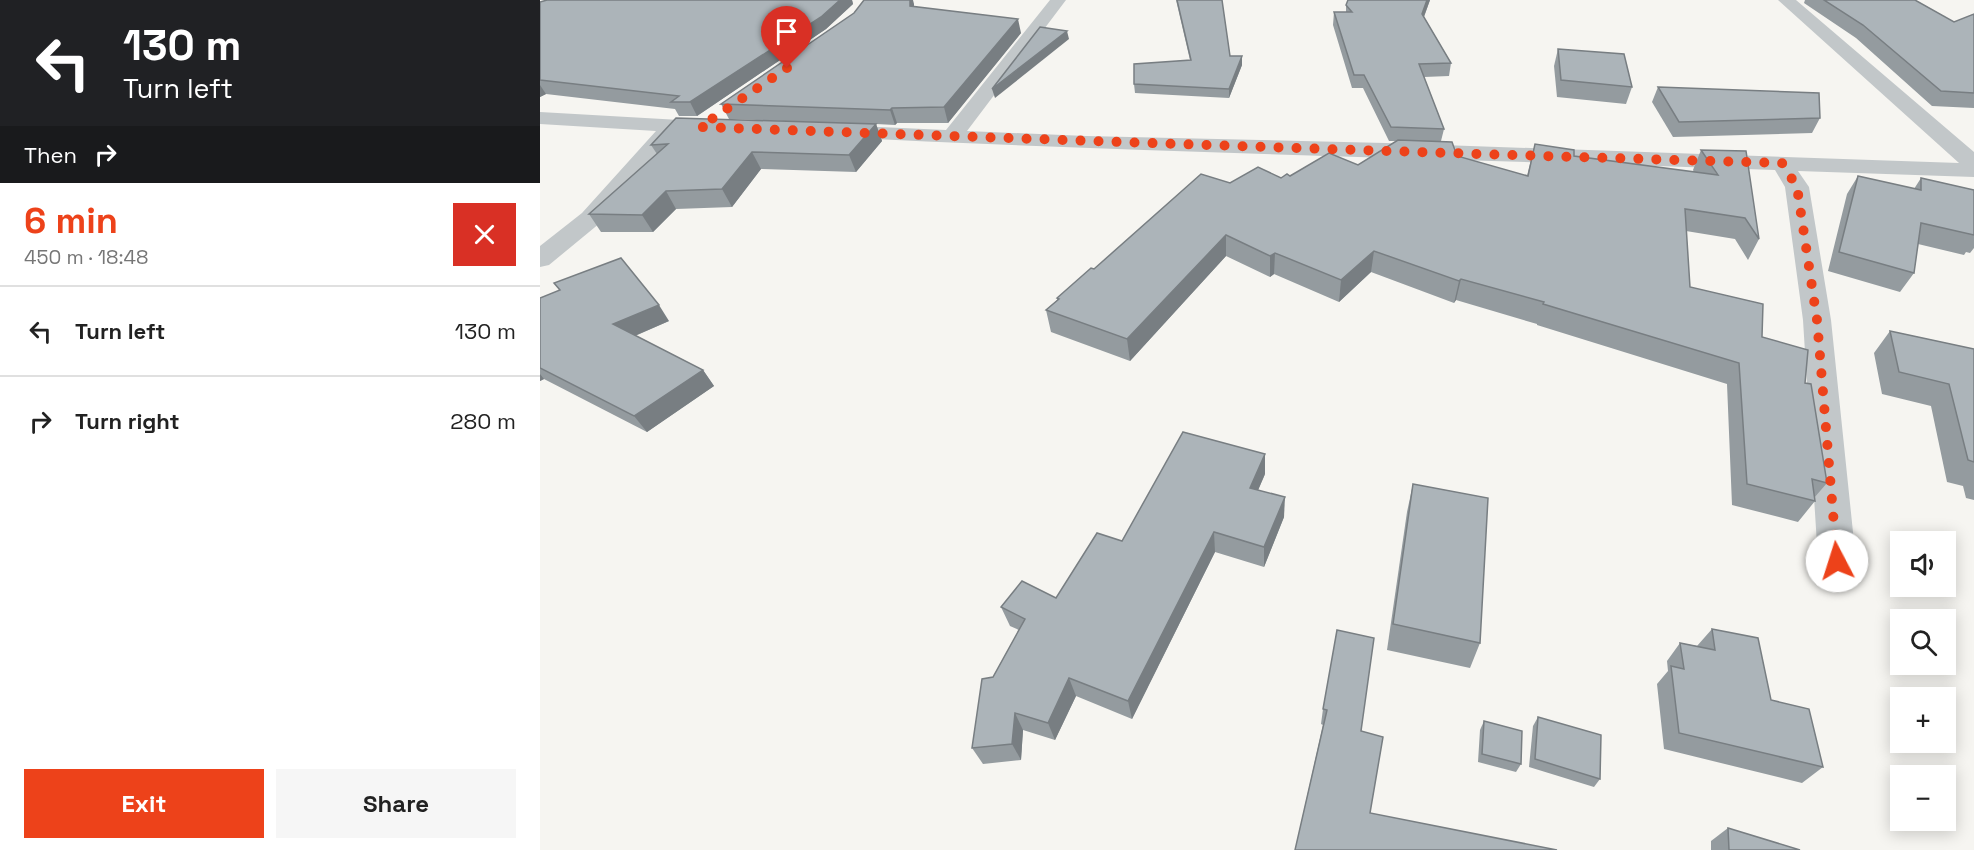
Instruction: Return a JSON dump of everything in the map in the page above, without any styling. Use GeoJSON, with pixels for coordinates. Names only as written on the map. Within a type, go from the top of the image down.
{"type":"FeatureCollection","features":[{"type":"Feature","properties":{"kind":"street"},"geometry":{"type":"LineString","coordinates":[[952,136],[1058,0]]}},
{"type":"Feature","properties":{"kind":"street"},"geometry":{"type":"LineString","coordinates":[[1786,0],[1974,164]]}},
{"type":"Feature","properties":{"kind":"street"},"geometry":{"type":"LineString","coordinates":[[540,118],[700,127],[731,119]]}},
{"type":"Feature","properties":{"kind":"street"},"geometry":{"type":"LineString","coordinates":[[540,259],[591,218],[672,126]]}},
{"type":"Feature","properties":{"kind":"street"},"geometry":{"type":"LineString","coordinates":[[816,131],[1086,142],[1974,170]]}},
{"type":"Feature","properties":{"kind":"street"},"geometry":{"type":"LineString","coordinates":[[1782,163],[1797,187],[1817,320],[1837,561]]}},
{"type":"Feature","properties":{"kind":"building"},"geometry":{"type":"Polygon","coordinates":[[[547,0],[840,0],[821,17],[690,102],[671,102],[679,96],[540,80],[540,2],[547,0]]]}},
{"type":"Feature","properties":{"kind":"building"},"geometry":{"type":"Polygon","coordinates":[[[864,0],[910,0],[910,6],[1018,19],[944,107],[892,108],[890,110],[721,104],[854,13],[864,0]]]}},
{"type":"Feature","properties":{"kind":"building"},"geometry":{"type":"Polygon","coordinates":[[[1177,0],[1222,0],[1230,56],[1242,56],[1229,89],[1134,84],[1134,64],[1191,60],[1177,0]]]}},
{"type":"Feature","properties":{"kind":"building"},"geometry":{"type":"Polygon","coordinates":[[[1348,0],[1427,0],[1422,14],[1451,63],[1419,64],[1444,129],[1391,127],[1364,75],[1354,75],[1334,12],[1352,12],[1346,5],[1348,0]]]}},
{"type":"Feature","properties":{"kind":"building"},"geometry":{"type":"Polygon","coordinates":[[[1824,0],[1915,0],[1954,22],[1974,14],[1974,93],[1941,91],[1863,25],[1824,0]]]}},
{"type":"Feature","properties":{"kind":"building"},"geometry":{"type":"Polygon","coordinates":[[[1040,27],[1067,31],[992,89],[1040,27]]]}},
{"type":"Feature","properties":{"kind":"building"},"geometry":{"type":"Polygon","coordinates":[[[1558,49],[1624,54],[1632,87],[1561,80],[1558,49]]]}},
{"type":"Feature","properties":{"kind":"building"},"geometry":{"type":"Polygon","coordinates":[[[1658,87],[1819,93],[1820,118],[1679,122],[1658,87]]]}},
{"type":"Feature","properties":{"kind":"building"},"geometry":{"type":"Polygon","coordinates":[[[676,118],[876,124],[849,155],[752,152],[722,189],[666,191],[642,215],[589,214],[668,144],[651,145],[676,118]]]}},
{"type":"Feature","properties":{"kind":"building"},"geometry":{"type":"Polygon","coordinates":[[[1398,140],[1452,142],[1457,156],[1528,176],[1535,144],[1574,150],[1574,156],[1718,175],[1701,150],[1746,151],[1759,239],[1745,218],[1685,209],[1690,287],[1763,304],[1762,337],[1808,350],[1805,383],[1811,384],[1827,483],[1812,479],[1815,501],[1747,484],[1739,363],[1543,304],[1544,302],[1461,279],[1459,281],[1374,251],[1341,280],[1275,253],[1270,256],[1226,235],[1127,339],[1046,310],[1091,268],[1094,269],[1201,174],[1230,183],[1258,167],[1281,178],[1287,174],[1290,176],[1329,153],[1358,165],[1398,140]]]}},
{"type":"Feature","properties":{"kind":"building"},"geometry":{"type":"Polygon","coordinates":[[[1858,176],[1921,190],[1921,178],[1974,190],[1974,235],[1921,223],[1914,273],[1839,252],[1858,176]]]}},
{"type":"Feature","properties":{"kind":"building"},"geometry":{"type":"Polygon","coordinates":[[[621,258],[659,305],[613,324],[703,370],[634,416],[540,368],[540,298],[560,290],[554,283],[621,258]]]}},
{"type":"Feature","properties":{"kind":"building"},"geometry":{"type":"Polygon","coordinates":[[[1890,331],[1974,349],[1974,462],[1968,460],[1949,384],[1899,372],[1890,331]]]}},
{"type":"Feature","properties":{"kind":"building"},"geometry":{"type":"Polygon","coordinates":[[[1183,432],[1265,454],[1250,488],[1285,497],[1264,547],[1214,532],[1128,701],[1069,678],[1048,723],[1015,713],[1012,744],[972,748],[982,679],[993,677],[1025,619],[1001,607],[1022,581],[1056,598],[1097,533],[1122,541],[1183,432]]]}},
{"type":"Feature","properties":{"kind":"building"},"geometry":{"type":"Polygon","coordinates":[[[1413,484],[1488,498],[1480,643],[1393,624],[1413,484]]]}},
{"type":"Feature","properties":{"kind":"building"},"geometry":{"type":"Polygon","coordinates":[[[1712,629],[1758,638],[1771,700],[1809,709],[1823,767],[1679,733],[1671,666],[1684,669],[1680,643],[1715,650],[1712,629]]]}},
{"type":"Feature","properties":{"kind":"building"},"geometry":{"type":"Polygon","coordinates":[[[1337,630],[1374,638],[1361,731],[1383,737],[1370,813],[1557,850],[1295,850],[1327,710],[1323,709],[1337,630]]]}},
{"type":"Feature","properties":{"kind":"building"},"geometry":{"type":"Polygon","coordinates":[[[1538,717],[1601,735],[1600,779],[1535,759],[1538,717]]]}},
{"type":"Feature","properties":{"kind":"building"},"geometry":{"type":"Polygon","coordinates":[[[1484,721],[1522,731],[1521,764],[1482,754],[1484,721]]]}},
{"type":"Feature","properties":{"kind":"building"},"geometry":{"type":"Polygon","coordinates":[[[1728,828],[1800,850],[1729,850],[1728,828]]]}},
{"type":"Feature","properties":{"kind":"route"},"geometry":{"type":"LineString","coordinates":[[787,68],[700,127],[1086,142],[1782,163],[1797,187],[1817,320],[1837,561]]}}]}
